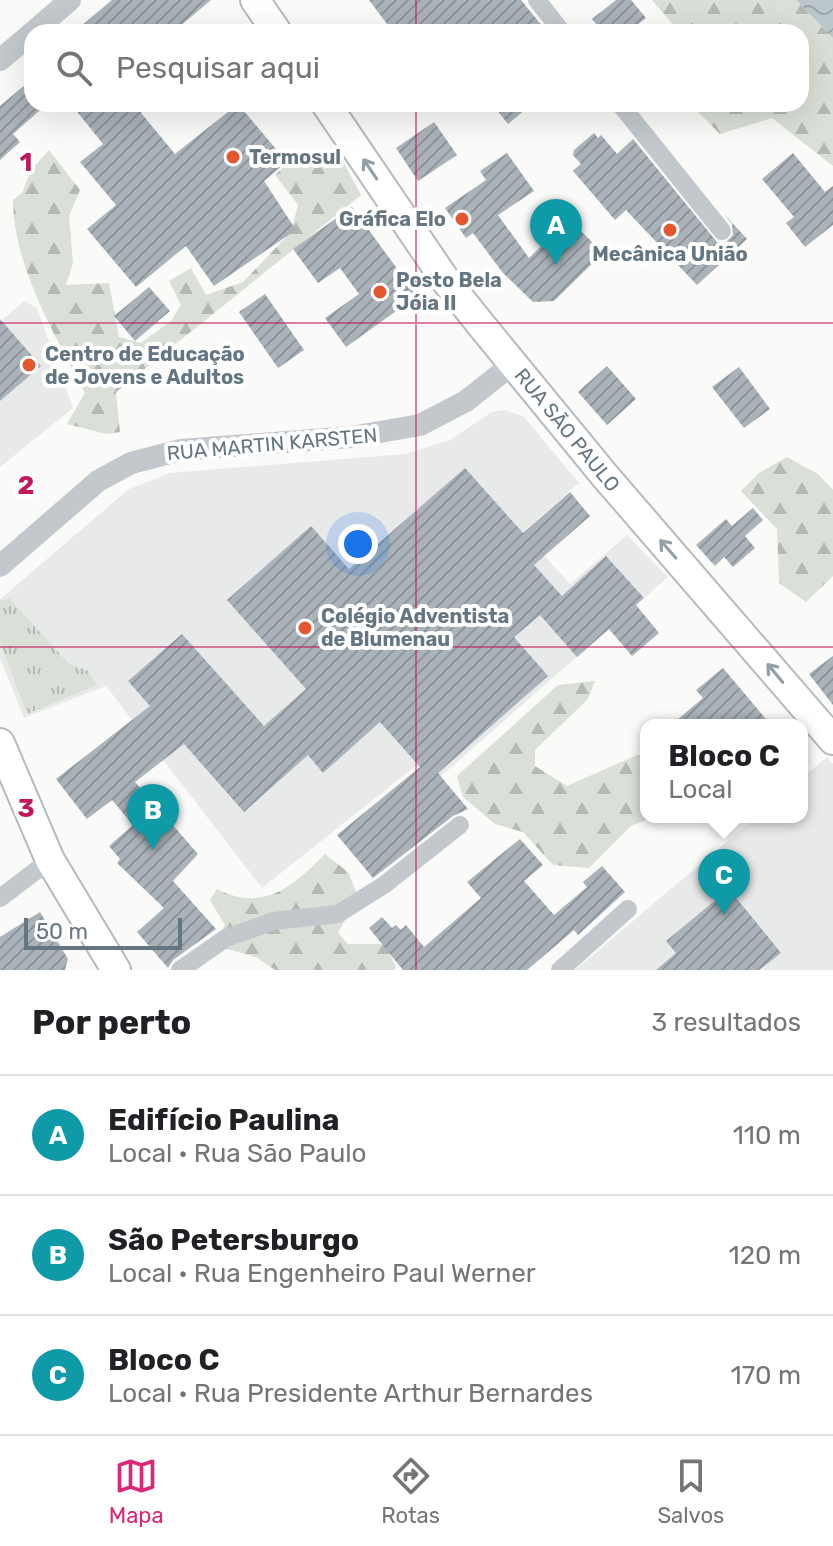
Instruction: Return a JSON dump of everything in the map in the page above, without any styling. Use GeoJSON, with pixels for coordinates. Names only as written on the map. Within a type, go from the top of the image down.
{"type":"FeatureCollection","features":[{"type":"Feature","properties":{"kind":"main road"},"geometry":{"type":"LineString","coordinates":[[255,0],[272,24]]}},
{"type":"Feature","properties":{"kind":"main road","name":"RUA SÃO PAULO"},"geometry":{"type":"LineString","coordinates":[[331,112],[446,281],[830,739]]}},
{"type":"Feature","properties":{"kind":"main road"},"geometry":{"type":"LineString","coordinates":[[0,743],[50,860],[116,970]]}},
{"type":"Feature","properties":{"kind":"street"},"geometry":{"type":"LineString","coordinates":[[42,24],[70,0]]}},
{"type":"Feature","properties":{"kind":"street"},"geometry":{"type":"LineString","coordinates":[[537,0],[556,24]]}},
{"type":"Feature","properties":{"kind":"street"},"geometry":{"type":"LineString","coordinates":[[0,60],[24,39]]}},
{"type":"Feature","properties":{"kind":"street"},"geometry":{"type":"LineString","coordinates":[[626,112],[722,231]]}},
{"type":"Feature","properties":{"kind":"street","name":"RUA MARTIN KARSTEN"},"geometry":{"type":"LineString","coordinates":[[0,566],[98,481],[131,463],[181,450],[351,437],[420,425],[466,401],[513,364]]}},
{"type":"Feature","properties":{"kind":"street"},"geometry":{"type":"LineString","coordinates":[[180,970],[226,938],[274,921],[338,914],[384,885],[460,825]]}},
{"type":"Feature","properties":{"kind":"street"},"geometry":{"type":"LineString","coordinates":[[0,898],[50,860]]}},
{"type":"Feature","properties":{"kind":"street"},"geometry":{"type":"LineString","coordinates":[[560,970],[628,909]]}},
{"type":"Feature","properties":{"kind":"shaded area","name":"Centro de Educação de Jovens e Adultos"},"geometry":{"type":"Polygon","coordinates":[[[24,301],[37,308],[73,408],[0,467],[0,322],[24,301]]]}},
{"type":"Feature","properties":{"kind":"shaded area","name":"Colégio Adventista de Blumenau"},"geometry":{"type":"Polygon","coordinates":[[[505,410],[524,417],[579,483],[523,532],[570,584],[627,535],[668,577],[433,783],[417,765],[262,888],[106,686],[24,718],[0,658],[0,599],[129,489],[170,473],[405,454],[450,440],[492,412],[505,410]]]}},
{"type":"Feature","properties":{"kind":"shaded area"},"geometry":{"type":"Polygon","coordinates":[[[827,757],[833,764],[833,970],[575,970],[749,823],[808,823],[808,773],[827,757]]]}},
{"type":"Feature","properties":{"kind":"green space"},"geometry":{"type":"Polygon","coordinates":[[[652,0],[796,0],[833,38],[833,166],[772,118],[720,134],[698,112],[809,112],[809,24],[672,24],[652,0]]]}},
{"type":"Feature","properties":{"kind":"green space"},"geometry":{"type":"Polygon","coordinates":[[[49,150],[80,190],[69,216],[73,263],[66,285],[109,283],[119,337],[141,343],[171,321],[181,305],[169,281],[191,268],[206,295],[243,282],[291,232],[298,205],[275,175],[299,152],[338,152],[361,195],[116,392],[120,432],[106,434],[67,424],[85,393],[38,300],[20,250],[13,200],[22,193],[31,170],[49,150]]]}},
{"type":"Feature","properties":{"kind":"green space"},"geometry":{"type":"Polygon","coordinates":[[[787,457],[818,474],[833,490],[833,576],[806,602],[779,583],[777,529],[741,491],[759,473],[787,457]]]}},
{"type":"Feature","properties":{"kind":"green space"},"geometry":{"type":"Polygon","coordinates":[[[9,598],[68,663],[88,671],[97,685],[27,714],[0,642],[0,601],[9,598]]]}},
{"type":"Feature","properties":{"kind":"green space"},"geometry":{"type":"Polygon","coordinates":[[[595,681],[588,699],[535,750],[535,766],[567,786],[640,755],[640,822],[631,826],[589,868],[553,865],[523,832],[495,824],[463,797],[457,776],[558,685],[595,681]]]}},
{"type":"Feature","properties":{"kind":"green space"},"geometry":{"type":"Polygon","coordinates":[[[325,854],[348,872],[358,896],[338,933],[348,944],[386,944],[396,968],[394,970],[275,970],[256,957],[213,945],[225,925],[210,900],[217,889],[234,896],[263,897],[289,885],[325,854]]]}},
{"type":"Feature","properties":{"kind":"water"},"geometry":{"type":"Polygon","coordinates":[[[796,0],[833,0],[833,38],[796,0]]]}},
{"type":"Feature","properties":{"kind":"building"},"geometry":{"type":"Polygon","coordinates":[[[112,0],[211,0],[182,24],[84,24],[112,0]]]}},
{"type":"Feature","properties":{"kind":"building"},"geometry":{"type":"Polygon","coordinates":[[[369,0],[521,0],[540,24],[387,24],[369,0]]]}},
{"type":"Feature","properties":{"kind":"building"},"geometry":{"type":"Polygon","coordinates":[[[616,0],[631,0],[646,18],[638,24],[596,24],[592,19],[616,0]]]}},
{"type":"Feature","properties":{"kind":"building"},"geometry":{"type":"Polygon","coordinates":[[[24,86],[24,112],[38,112],[13,134],[20,142],[0,160],[0,106],[24,86]]]}},
{"type":"Feature","properties":{"kind":"building"},"geometry":{"type":"Polygon","coordinates":[[[77,112],[142,112],[175,154],[228,112],[245,112],[287,162],[264,181],[296,230],[214,286],[186,246],[136,287],[87,229],[116,205],[80,162],[103,144],[77,112]]]}},
{"type":"Feature","properties":{"kind":"building"},"geometry":{"type":"Polygon","coordinates":[[[498,112],[522,112],[508,124],[498,112]]]}},
{"type":"Feature","properties":{"kind":"building"},"geometry":{"type":"Polygon","coordinates":[[[434,122],[457,155],[418,181],[396,148],[434,122]]]}},
{"type":"Feature","properties":{"kind":"building"},"geometry":{"type":"Polygon","coordinates":[[[594,133],[598,138],[601,135],[617,154],[633,139],[717,242],[725,243],[733,235],[732,224],[723,213],[747,239],[697,285],[626,210],[615,220],[573,171],[581,164],[573,155],[574,150],[594,133]]]}},
{"type":"Feature","properties":{"kind":"building"},"geometry":{"type":"Polygon","coordinates":[[[507,153],[534,191],[498,215],[529,258],[569,219],[603,253],[554,301],[533,302],[503,273],[473,233],[466,238],[445,208],[486,180],[480,171],[507,153]]]}},
{"type":"Feature","properties":{"kind":"building"},"geometry":{"type":"Polygon","coordinates":[[[793,153],[825,192],[833,186],[833,225],[805,247],[786,223],[794,217],[762,179],[793,153]]]}},
{"type":"Feature","properties":{"kind":"building"},"geometry":{"type":"Polygon","coordinates":[[[352,207],[417,296],[346,347],[325,318],[359,294],[340,268],[318,283],[293,249],[352,207]]]}},
{"type":"Feature","properties":{"kind":"building"},"geometry":{"type":"Polygon","coordinates":[[[149,287],[170,311],[135,341],[114,316],[149,287]]]}},
{"type":"Feature","properties":{"kind":"building"},"geometry":{"type":"Polygon","coordinates":[[[265,294],[304,350],[278,368],[239,312],[265,294]]]}},
{"type":"Feature","properties":{"kind":"building"},"geometry":{"type":"Polygon","coordinates":[[[0,319],[41,366],[0,401],[0,319]]]}},
{"type":"Feature","properties":{"kind":"building"},"geometry":{"type":"Polygon","coordinates":[[[607,366],[636,399],[607,425],[578,392],[607,366]]]}},
{"type":"Feature","properties":{"kind":"building"},"geometry":{"type":"Polygon","coordinates":[[[739,367],[770,409],[744,428],[712,387],[739,367]]]}},
{"type":"Feature","properties":{"kind":"building"},"geometry":{"type":"Polygon","coordinates":[[[465,468],[523,533],[570,492],[590,516],[534,565],[562,596],[606,556],[644,598],[636,605],[659,633],[632,656],[609,629],[577,657],[540,615],[514,637],[548,676],[438,773],[468,809],[453,816],[373,878],[337,835],[420,767],[380,722],[323,773],[308,755],[244,812],[184,744],[135,782],[198,854],[173,881],[216,929],[173,960],[168,968],[137,932],[164,908],[117,863],[120,859],[109,846],[133,825],[112,800],[87,819],[56,779],[150,706],[128,681],[182,634],[264,726],[306,689],[227,600],[311,526],[349,569],[465,468]]]}},
{"type":"Feature","properties":{"kind":"building"},"geometry":{"type":"Polygon","coordinates":[[[753,508],[763,520],[745,536],[755,548],[733,567],[724,557],[715,566],[696,545],[726,519],[732,526],[753,508]]]}},
{"type":"Feature","properties":{"kind":"building"},"geometry":{"type":"Polygon","coordinates":[[[833,656],[833,705],[809,674],[833,656]]]}},
{"type":"Feature","properties":{"kind":"building"},"geometry":{"type":"Polygon","coordinates":[[[723,668],[766,719],[678,719],[703,698],[696,690],[723,668]]]}},
{"type":"Feature","properties":{"kind":"building"},"geometry":{"type":"Polygon","coordinates":[[[520,839],[543,865],[524,881],[554,915],[587,887],[583,882],[602,866],[625,892],[578,935],[574,930],[527,970],[403,970],[369,928],[382,917],[392,928],[396,925],[401,930],[406,925],[424,947],[481,898],[467,882],[520,839]]]}},
{"type":"Feature","properties":{"kind":"building"},"geometry":{"type":"Polygon","coordinates":[[[729,889],[781,953],[759,970],[656,970],[676,953],[666,941],[729,889]]]}},
{"type":"Feature","properties":{"kind":"building"},"geometry":{"type":"Polygon","coordinates":[[[40,912],[68,959],[65,970],[0,970],[0,937],[40,912]]]}},
{"type":"Feature","properties":{"kind":"place","name":"Termosul"},"geometry":{"type":"Point","coordinates":[233,157]}},
{"type":"Feature","properties":{"kind":"place","name":"Gráfica Elo"},"geometry":{"type":"Point","coordinates":[462,219]}},
{"type":"Feature","properties":{"kind":"place","name":"Mecânica União"},"geometry":{"type":"Point","coordinates":[670,230]}},
{"type":"Feature","properties":{"kind":"place","name":"Edifício Paulina"},"geometry":{"type":"Point","coordinates":[556,265]}},
{"type":"Feature","properties":{"kind":"place","name":"Posto Bela Jóia II"},"geometry":{"type":"Point","coordinates":[380,292]}},
{"type":"Feature","properties":{"kind":"place","name":"Centro de Educação de Jovens e Adultos"},"geometry":{"type":"Point","coordinates":[29,365]}},
{"type":"Feature","properties":{"kind":"place","name":"Colégio Adventista de Blumenau"},"geometry":{"type":"Point","coordinates":[305,628]}},
{"type":"Feature","properties":{"kind":"place","name":"São Petersburgo"},"geometry":{"type":"Point","coordinates":[153,850]}},
{"type":"Feature","properties":{"kind":"place","name":"Bloco C"},"geometry":{"type":"Point","coordinates":[724,915]}}]}
